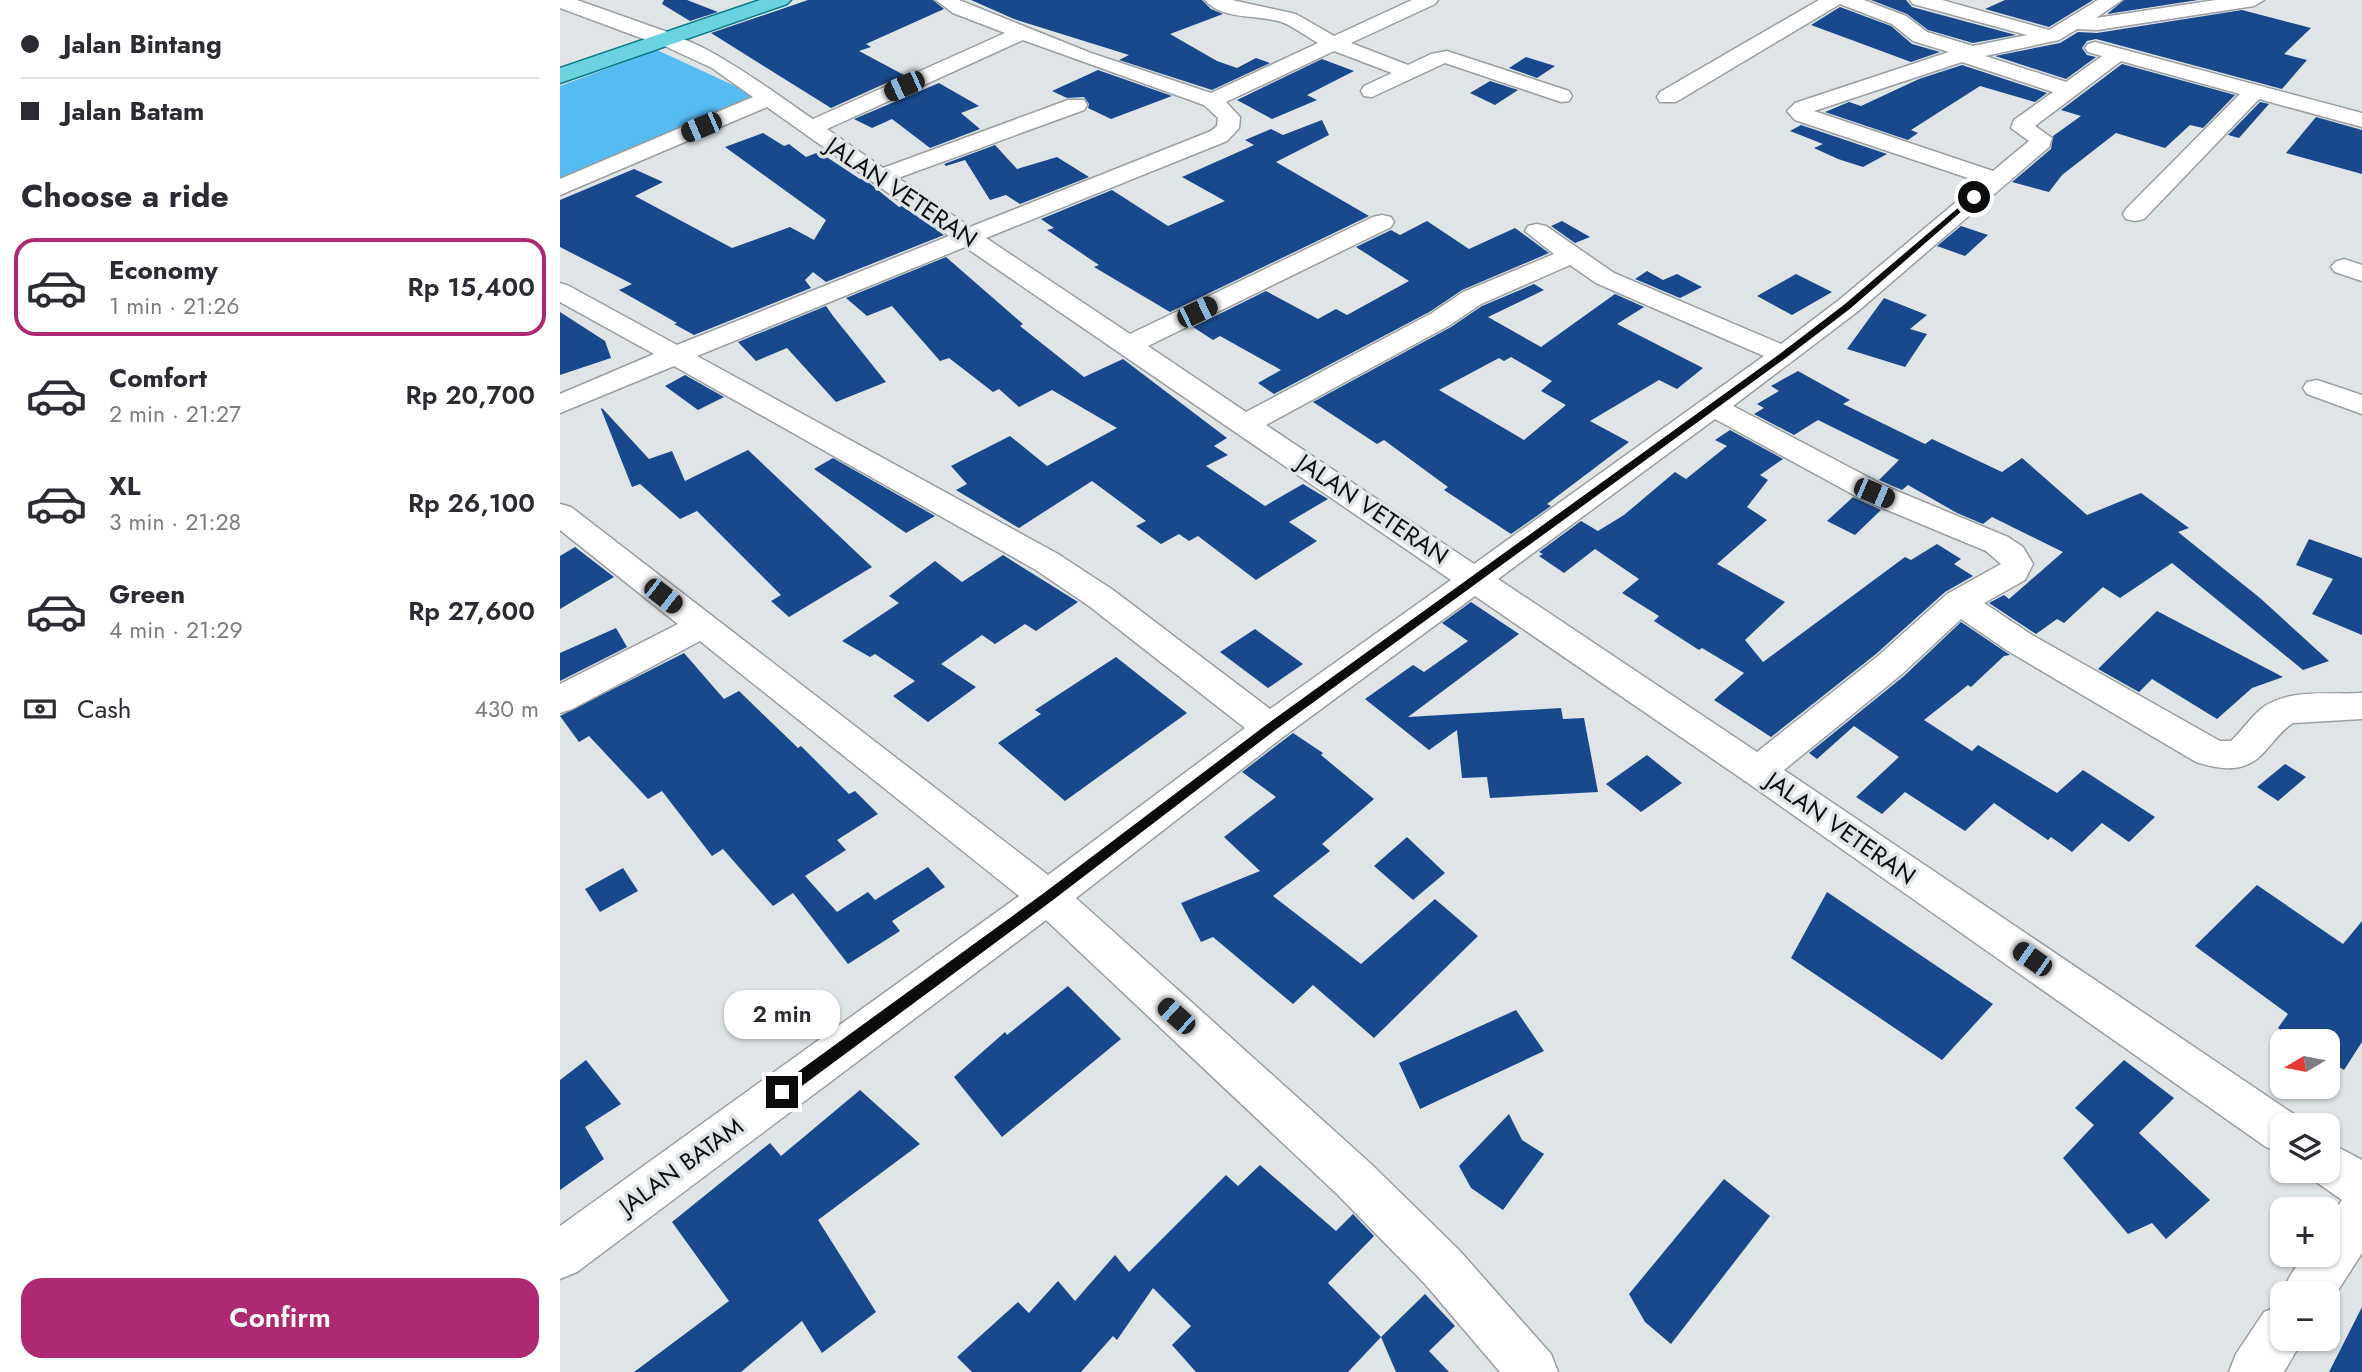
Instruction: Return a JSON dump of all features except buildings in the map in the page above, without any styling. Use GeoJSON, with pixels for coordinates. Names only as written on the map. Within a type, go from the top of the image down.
{"type":"FeatureCollection","features":[{"type":"Feature","properties":{"kind":"main road"},"geometry":{"type":"LineString","coordinates":[[560,76],[780,0]]}},
{"type":"Feature","properties":{"kind":"street"},"geometry":{"type":"LineString","coordinates":[[560,404],[966,236],[1219,136],[1228,128],[1228,117],[1212,100],[1021,33],[960,9],[946,0]]}},
{"type":"Feature","properties":{"kind":"street"},"geometry":{"type":"LineString","coordinates":[[1215,0],[1238,9],[1289,18],[1334,44],[1409,72]]}},
{"type":"Feature","properties":{"kind":"street"},"geometry":{"type":"LineString","coordinates":[[1212,100],[1428,0]]}},
{"type":"Feature","properties":{"kind":"street"},"geometry":{"type":"LineString","coordinates":[[1668,97],[1833,0]]}},
{"type":"Feature","properties":{"kind":"street"},"geometry":{"type":"LineString","coordinates":[[1846,0],[1899,20],[1903,28],[1914,33],[2068,90],[2118,54]]}},
{"type":"Feature","properties":{"kind":"street"},"geometry":{"type":"LineString","coordinates":[[1920,0],[2362,120]]}},
{"type":"Feature","properties":{"kind":"street"},"geometry":{"type":"LineString","coordinates":[[1995,179],[1798,111],[1966,53],[2052,36],[2112,0]]}},
{"type":"Feature","properties":{"kind":"street"},"geometry":{"type":"LineString","coordinates":[[2073,24],[2097,24],[2254,0]]}},
{"type":"Feature","properties":{"kind":"street"},"geometry":{"type":"LineString","coordinates":[[560,1],[665,39]]}},
{"type":"Feature","properties":{"kind":"street"},"geometry":{"type":"LineString","coordinates":[[809,129],[1021,33]]}},
{"type":"Feature","properties":{"kind":"street","name":"JALAN VETERAN"},"geometry":{"type":"LineString","coordinates":[[665,39],[719,64],[809,129],[1128,346],[1477,578],[2270,1124]]}},
{"type":"Feature","properties":{"kind":"street"},"geometry":{"type":"LineString","coordinates":[[1371,91],[1437,58],[1447,57],[1561,96]]}},
{"type":"Feature","properties":{"kind":"street","name":"JALAN BATAM"},"geometry":{"type":"LineString","coordinates":[[560,1255],[1048,897],[1270,728],[1714,407],[1848,306],[2042,140],[2022,128],[2022,125],[2068,90]]}},
{"type":"Feature","properties":{"kind":"street"},"geometry":{"type":"LineString","coordinates":[[2135,214],[2254,91]]}},
{"type":"Feature","properties":{"kind":"street"},"geometry":{"type":"LineString","coordinates":[[560,188],[767,99]]}},
{"type":"Feature","properties":{"kind":"street"},"geometry":{"type":"LineString","coordinates":[[880,177],[1076,105]]}},
{"type":"Feature","properties":{"kind":"street"},"geometry":{"type":"LineString","coordinates":[[1128,346],[1382,222]]}},
{"type":"Feature","properties":{"kind":"street"},"geometry":{"type":"LineString","coordinates":[[1537,231],[1605,278],[1784,355]]}},
{"type":"Feature","properties":{"kind":"street"},"geometry":{"type":"LineString","coordinates":[[1245,424],[1429,326],[1472,298],[1571,256]]}},
{"type":"Feature","properties":{"kind":"street"},"geometry":{"type":"LineString","coordinates":[[560,291],[1047,562],[1101,598],[1270,728]]}},
{"type":"Feature","properties":{"kind":"street"},"geometry":{"type":"LineString","coordinates":[[2317,388],[2362,405]]}},
{"type":"Feature","properties":{"kind":"street"},"geometry":{"type":"LineString","coordinates":[[1714,407],[1848,480],[1997,544],[2012,554],[2017,564],[2014,572],[1959,602],[1890,665],[1758,771]]}},
{"type":"Feature","properties":{"kind":"street"},"geometry":{"type":"LineString","coordinates":[[569,533],[701,626],[1048,897],[1354,1179],[1442,1267],[1533,1372]]}},
{"type":"Feature","properties":{"kind":"street"},"geometry":{"type":"LineString","coordinates":[[1959,602],[2020,643],[2164,727],[2222,757],[2246,750],[2275,715],[2286,710],[2362,705]]}},
{"type":"Feature","properties":{"kind":"street"},"geometry":{"type":"LineString","coordinates":[[560,700],[701,626]]}},
{"type":"Feature","properties":{"kind":"street"},"geometry":{"type":"LineString","coordinates":[[2340,1172],[2362,1187]]}},
{"type":"Feature","properties":{"kind":"street"},"geometry":{"type":"LineString","coordinates":[[2315,1281],[2362,1212]]}},
{"type":"Feature","properties":{"kind":"street"},"geometry":{"type":"LineString","coordinates":[[2254,1372],[2270,1348]]}},
{"type":"Feature","properties":{"kind":"shaded area"},"geometry":{"type":"Polygon","coordinates":[[[657,50],[761,98],[560,178],[560,86],[657,50]]]}},
{"type":"Feature","properties":{"kind":"route"},"geometry":{"type":"LineString","coordinates":[[782,1092],[1048,897],[1270,728],[1784,355],[1848,306],[1974,197]]}}]}
